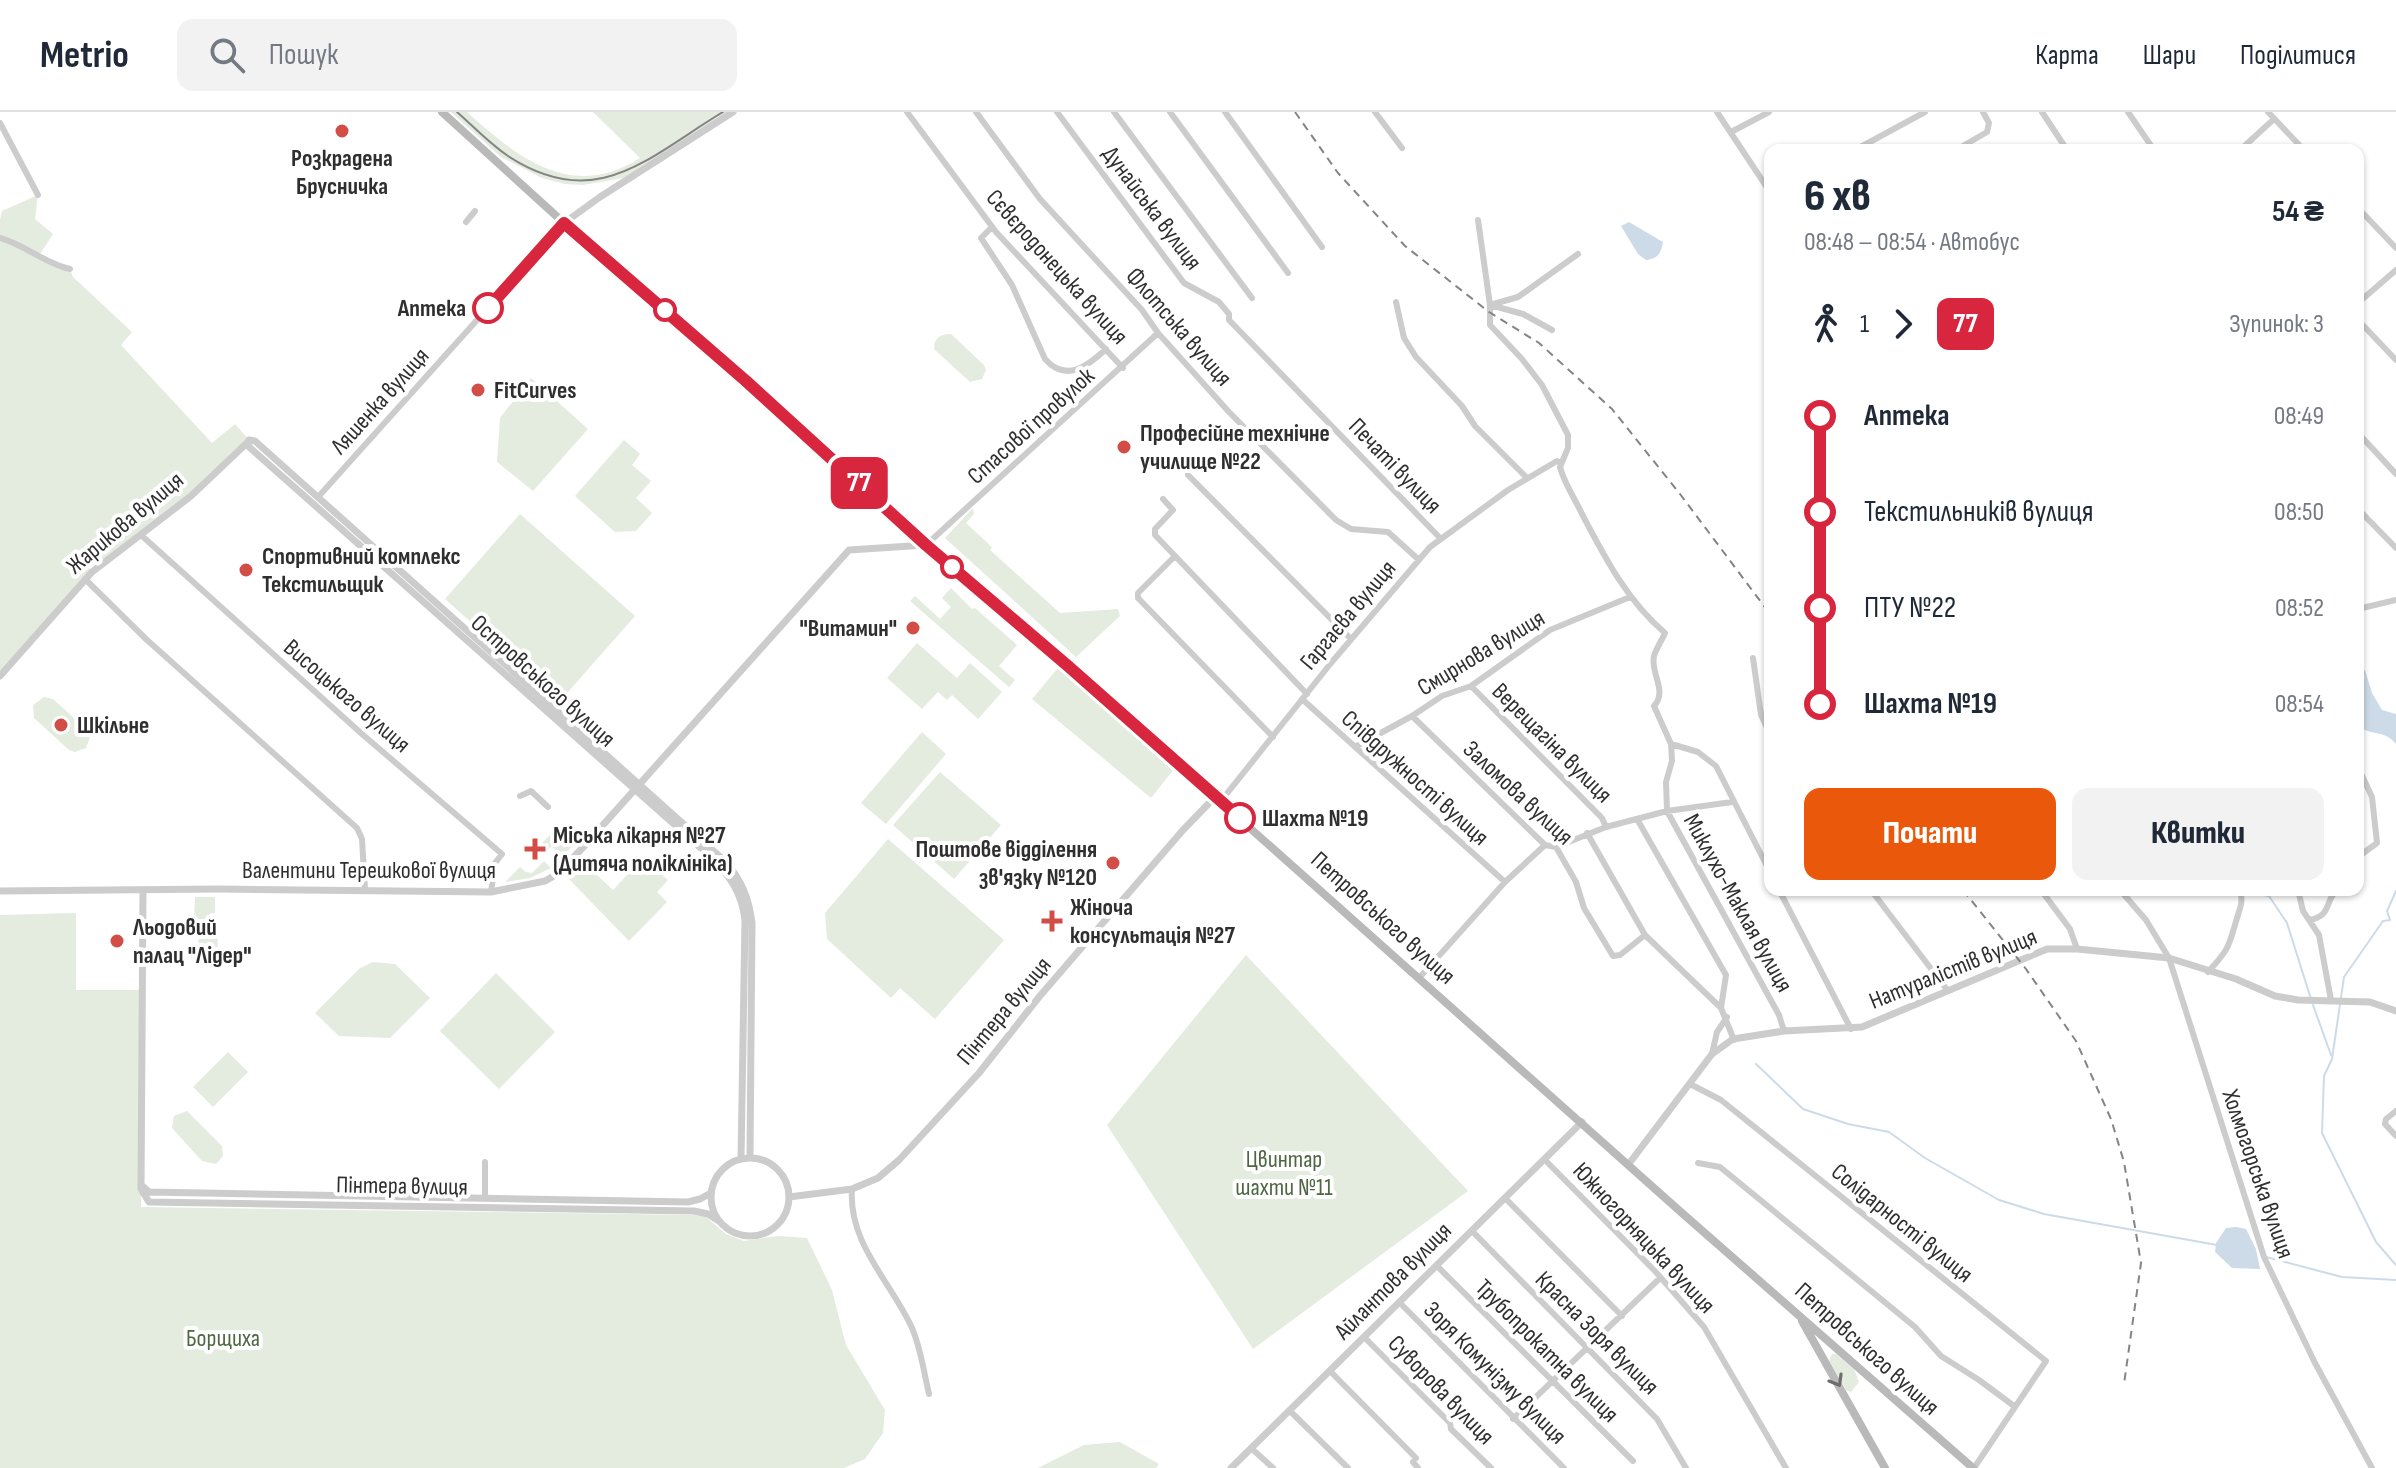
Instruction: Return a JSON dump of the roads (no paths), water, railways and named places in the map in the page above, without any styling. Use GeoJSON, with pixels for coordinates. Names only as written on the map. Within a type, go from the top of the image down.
{"type":"FeatureCollection","features":[{"type":"Feature","properties":{"kind":"main road","name":"Петровського вулиця"},"geometry":{"type":"LineString","coordinates":[[442,112],[926,545],[1420,977],[1628,1165],[1973,1468]]}},
{"type":"Feature","properties":{"kind":"main road"},"geometry":{"type":"LineString","coordinates":[[1798,1314],[1885,1468]]}},
{"type":"Feature","properties":{"kind":"street"},"geometry":{"type":"LineString","coordinates":[[564,223],[733,112]]}},
{"type":"Feature","properties":{"kind":"street","name":"Сєвєродонецька вулиця"},"geometry":{"type":"LineString","coordinates":[[907,112],[992,227],[1123,368]]}},
{"type":"Feature","properties":{"kind":"street","name":"Флотська вулиця"},"geometry":{"type":"LineString","coordinates":[[976,112],[1040,199],[1142,310],[1158,333],[1229,412],[1336,520],[1351,529],[1388,532],[1418,559]]}},
{"type":"Feature","properties":{"kind":"street","name":"Дунайська вулиця"},"geometry":{"type":"LineString","coordinates":[[1057,112],[1184,283],[1212,297],[1229,314]]}},
{"type":"Feature","properties":{"kind":"street"},"geometry":{"type":"LineString","coordinates":[[1114,112],[1252,298]]}},
{"type":"Feature","properties":{"kind":"street"},"geometry":{"type":"LineString","coordinates":[[1170,112],[1288,273]]}},
{"type":"Feature","properties":{"kind":"street"},"geometry":{"type":"LineString","coordinates":[[1225,112],[1322,247]]}},
{"type":"Feature","properties":{"kind":"street"},"geometry":{"type":"LineString","coordinates":[[1375,112],[1402,148]]}},
{"type":"Feature","properties":{"kind":"street"},"geometry":{"type":"LineString","coordinates":[[1717,112],[1764,183]]}},
{"type":"Feature","properties":{"kind":"street"},"geometry":{"type":"LineString","coordinates":[[1731,132],[1769,112]]}},
{"type":"Feature","properties":{"kind":"street"},"geometry":{"type":"LineString","coordinates":[[1866,144],[1925,112]]}},
{"type":"Feature","properties":{"kind":"street"},"geometry":{"type":"LineString","coordinates":[[1966,144],[1987,132],[1989,123],[1983,112]]}},
{"type":"Feature","properties":{"kind":"street"},"geometry":{"type":"LineString","coordinates":[[2042,112],[2063,144]]}},
{"type":"Feature","properties":{"kind":"street"},"geometry":{"type":"LineString","coordinates":[[2128,112],[2150,144]]}},
{"type":"Feature","properties":{"kind":"street"},"geometry":{"type":"LineString","coordinates":[[2268,112],[2298,144]]}},
{"type":"Feature","properties":{"kind":"street"},"geometry":{"type":"LineString","coordinates":[[2247,144],[2274,119]]}},
{"type":"Feature","properties":{"kind":"street"},"geometry":{"type":"LineString","coordinates":[[0,123],[38,195]]}},
{"type":"Feature","properties":{"kind":"street"},"geometry":{"type":"LineString","coordinates":[[466,222],[475,211]]}},
{"type":"Feature","properties":{"kind":"street"},"geometry":{"type":"LineString","coordinates":[[2364,214],[2396,248]]}},
{"type":"Feature","properties":{"kind":"street"},"geometry":{"type":"LineString","coordinates":[[1478,220],[1490,325],[1542,385],[1568,435],[1568,448],[1561,463],[1562,475],[1630,597],[1645,616],[1665,633],[1653,659],[1660,693],[1659,701],[1654,706],[1671,744],[1698,752],[1716,766],[1764,861]]}},
{"type":"Feature","properties":{"kind":"street","name":"Ляшенка вулиця"},"geometry":{"type":"LineString","coordinates":[[319,496],[564,223]]}},
{"type":"Feature","properties":{"kind":"street"},"geometry":{"type":"LineString","coordinates":[[992,227],[981,238],[1012,285],[1051,366],[1065,371],[1078,370],[1106,349]]}},
{"type":"Feature","properties":{"kind":"street"},"geometry":{"type":"LineString","coordinates":[[0,238],[70,269]]}},
{"type":"Feature","properties":{"kind":"street"},"geometry":{"type":"LineString","coordinates":[[1490,305],[1518,297],[1578,254]]}},
{"type":"Feature","properties":{"kind":"street"},"geometry":{"type":"LineString","coordinates":[[2364,298],[2396,270]]}},
{"type":"Feature","properties":{"kind":"street"},"geometry":{"type":"LineString","coordinates":[[1396,302],[1404,338],[1416,357],[1462,406],[1475,426],[1527,478]]}},
{"type":"Feature","properties":{"kind":"street"},"geometry":{"type":"LineString","coordinates":[[1490,305],[1523,314],[1552,330]]}},
{"type":"Feature","properties":{"kind":"street","name":"Печаті вулиця"},"geometry":{"type":"LineString","coordinates":[[1229,314],[1229,320],[1441,539]]}},
{"type":"Feature","properties":{"kind":"street"},"geometry":{"type":"LineString","coordinates":[[2364,326],[2396,360]]}},
{"type":"Feature","properties":{"kind":"street","name":"Стасової провулок"},"geometry":{"type":"LineString","coordinates":[[926,545],[1158,333]]}},
{"type":"Feature","properties":{"kind":"street"},"geometry":{"type":"LineString","coordinates":[[2364,439],[2396,474]]}},
{"type":"Feature","properties":{"kind":"street","name":"Островського вулиця"},"geometry":{"type":"LineString","coordinates":[[637,787],[248,446],[249,440],[255,441],[319,496],[637,787],[733,882],[744,907],[748,961],[745,1158]]}},
{"type":"Feature","properties":{"kind":"street","name":"Жарикова вулиця"},"geometry":{"type":"LineString","coordinates":[[0,676],[85,579],[191,496],[249,440]]}},
{"type":"Feature","properties":{"kind":"street","name":"Гаргаєва вулиця"},"geometry":{"type":"LineString","coordinates":[[1218,799],[1273,737],[1418,559],[1527,478],[1557,461],[1561,463]]}},
{"type":"Feature","properties":{"kind":"street"},"geometry":{"type":"LineString","coordinates":[[1188,475],[1351,639]]}},
{"type":"Feature","properties":{"kind":"street","name":"Співдружності вулиця"},"geometry":{"type":"LineString","coordinates":[[1163,499],[1173,510],[1154,532],[1175,556],[1355,747],[1505,882]]}},
{"type":"Feature","properties":{"kind":"street"},"geometry":{"type":"LineString","coordinates":[[2364,515],[2396,548]]}},
{"type":"Feature","properties":{"kind":"street","name":"Висоцького вулиця"},"geometry":{"type":"LineString","coordinates":[[141,535],[362,734],[502,854],[495,863],[491,892]]}},
{"type":"Feature","properties":{"kind":"street","name":"Валентини Терешкової вулиця"},"geometry":{"type":"LineString","coordinates":[[0,891],[491,892],[530,886],[553,877],[849,550],[926,545]]}},
{"type":"Feature","properties":{"kind":"street"},"geometry":{"type":"LineString","coordinates":[[1175,556],[1138,593],[1138,598],[1273,737]]}},
{"type":"Feature","properties":{"kind":"street"},"geometry":{"type":"LineString","coordinates":[[85,579],[147,640],[357,828],[362,839],[365,890]]}},
{"type":"Feature","properties":{"kind":"street","name":"Смирнова вулиця"},"geometry":{"type":"LineString","coordinates":[[1355,747],[1442,696],[1471,686],[1550,630],[1630,597]]}},
{"type":"Feature","properties":{"kind":"street"},"geometry":{"type":"LineString","coordinates":[[2364,608],[2396,600]]}},
{"type":"Feature","properties":{"kind":"street"},"geometry":{"type":"LineString","coordinates":[[1753,658],[1764,721]]}},
{"type":"Feature","properties":{"kind":"street","name":"Верещагіна вулиця"},"geometry":{"type":"LineString","coordinates":[[1471,686],[1602,818],[1606,827]]}},
{"type":"Feature","properties":{"kind":"street","name":"Заломова вулиця"},"geometry":{"type":"LineString","coordinates":[[1412,716],[1545,845],[1556,847],[1576,882],[1579,897],[1613,956],[1620,955],[1645,935]]}},
{"type":"Feature","properties":{"kind":"street","name":"Миклухо-Маклая вулиця"},"geometry":{"type":"LineString","coordinates":[[1671,744],[1672,761],[1666,782],[1667,811],[1779,1015],[1784,1031]]}},
{"type":"Feature","properties":{"kind":"street"},"geometry":{"type":"LineString","coordinates":[[2364,780],[2372,797],[2377,843],[2364,853]]}},
{"type":"Feature","properties":{"kind":"street"},"geometry":{"type":"LineString","coordinates":[[520,796],[531,791],[548,807]]}},
{"type":"Feature","properties":{"kind":"street","name":"Пінтера вулиця"},"geometry":{"type":"LineString","coordinates":[[789,1197],[852,1189],[878,1178],[899,1160],[979,1073],[1039,997],[1183,830],[1218,799]]}},
{"type":"Feature","properties":{"kind":"street"},"geometry":{"type":"LineString","coordinates":[[1556,847],[1587,833],[1667,811],[1732,802]]}},
{"type":"Feature","properties":{"kind":"street"},"geometry":{"type":"LineString","coordinates":[[1637,819],[1726,975],[1721,1008]]}},
{"type":"Feature","properties":{"kind":"street","name":"Верещагіна вулиця"},"geometry":{"type":"LineString","coordinates":[[1587,833],[1645,935],[1721,1008],[1734,1040]]}},
{"type":"Feature","properties":{"kind":"street"},"geometry":{"type":"LineString","coordinates":[[1420,977],[1505,882],[1545,845]]}},
{"type":"Feature","properties":{"kind":"street","name":"Пінтера вулиця"},"geometry":{"type":"LineString","coordinates":[[143,891],[141,1185],[149,1192],[694,1211],[708,1214],[719,1221]]}},
{"type":"Feature","properties":{"kind":"street"},"geometry":{"type":"LineString","coordinates":[[1782,896],[1851,1029]]}},
{"type":"Feature","properties":{"kind":"street"},"geometry":{"type":"LineString","coordinates":[[1876,896],[1948,991]]}},
{"type":"Feature","properties":{"kind":"street"},"geometry":{"type":"LineString","coordinates":[[2045,896],[2070,929],[2077,949]]}},
{"type":"Feature","properties":{"kind":"street","name":"Холмогорська вулиця"},"geometry":{"type":"LineString","coordinates":[[2125,896],[2146,920],[2169,958],[2264,1257],[2315,1363],[2372,1468]]}},
{"type":"Feature","properties":{"kind":"street"},"geometry":{"type":"LineString","coordinates":[[2208,972],[2225,954],[2233,939],[2242,904],[2241,896]]}},
{"type":"Feature","properties":{"kind":"street"},"geometry":{"type":"LineString","coordinates":[[2299,896],[2303,911],[2319,935],[2331,1000]]}},
{"type":"Feature","properties":{"kind":"street"},"geometry":{"type":"LineString","coordinates":[[2309,920],[2320,918],[2329,907],[2331,896]]}},
{"type":"Feature","properties":{"kind":"street","name":"Натуралістів вулиця"},"geometry":{"type":"LineString","coordinates":[[1628,1165],[1721,1046],[1734,1040],[1784,1031],[1862,1027],[2047,949],[2169,958],[2236,979],[2275,996],[2370,1002],[2396,1011]]}},
{"type":"Feature","properties":{"kind":"street"},"geometry":{"type":"LineString","coordinates":[[1712,1054],[1717,1032],[1727,1017]]}},
{"type":"Feature","properties":{"kind":"street","name":"Солідарності вулиця"},"geometry":{"type":"LineString","coordinates":[[1690,1084],[1721,1100],[2046,1361],[1973,1468]]}},
{"type":"Feature","properties":{"kind":"street"},"geometry":{"type":"LineString","coordinates":[[2396,1111],[2386,1119],[2387,1127],[2396,1136]]}},
{"type":"Feature","properties":{"kind":"street","name":"Айлантова вулиця"},"geometry":{"type":"LineString","coordinates":[[1231,1468],[1582,1122]]}},
{"type":"Feature","properties":{"kind":"street"},"geometry":{"type":"LineString","coordinates":[[745,1158],[765,1161],[785,1178],[789,1197],[784,1218],[764,1234],[740,1235],[719,1221],[711,1204],[711,1193],[719,1172],[732,1162],[745,1158]]}},
{"type":"Feature","properties":{"kind":"street","name":"Южногорняцька вулиця"},"geometry":{"type":"LineString","coordinates":[[1545,1160],[1655,1271],[1704,1327],[1786,1468]]}},
{"type":"Feature","properties":{"kind":"street"},"geometry":{"type":"LineString","coordinates":[[485,1162],[485,1198]]}},
{"type":"Feature","properties":{"kind":"street"},"geometry":{"type":"LineString","coordinates":[[1698,1163],[1720,1167],[1915,1327],[1941,1356],[2014,1406]]}},
{"type":"Feature","properties":{"kind":"street"},"geometry":{"type":"LineString","coordinates":[[852,1189],[850,1208],[870,1261],[912,1329],[929,1394]]}},
{"type":"Feature","properties":{"kind":"street","name":"Пінтера вулиця"},"geometry":{"type":"LineString","coordinates":[[429,1202],[485,1198],[688,1202],[711,1193]]}},
{"type":"Feature","properties":{"kind":"street"},"geometry":{"type":"LineString","coordinates":[[1506,1199],[1622,1316]]}},
{"type":"Feature","properties":{"kind":"street","name":"Красна Зоря вулиця"},"geometry":{"type":"LineString","coordinates":[[1472,1231],[1657,1419],[1686,1468]]}},
{"type":"Feature","properties":{"kind":"street","name":"Трубопрокатна вулиця"},"geometry":{"type":"LineString","coordinates":[[1437,1266],[1633,1461]]}},
{"type":"Feature","properties":{"kind":"street"},"geometry":{"type":"LineString","coordinates":[[1513,1419],[1659,1279]]}},
{"type":"Feature","properties":{"kind":"street","name":"Зоря Комунізму вулиця"},"geometry":{"type":"LineString","coordinates":[[1400,1303],[1564,1468]]}},
{"type":"Feature","properties":{"kind":"street","name":"Суворова вулиця"},"geometry":{"type":"LineString","coordinates":[[1364,1337],[1491,1468]]}},
{"type":"Feature","properties":{"kind":"street"},"geometry":{"type":"LineString","coordinates":[[1330,1371],[1416,1463]]}},
{"type":"Feature","properties":{"kind":"street"},"geometry":{"type":"LineString","coordinates":[[1290,1411],[1348,1468]]}},
{"type":"Feature","properties":{"kind":"street"},"geometry":{"type":"LineString","coordinates":[[1251,1448],[1273,1468]]}},
{"type":"Feature","properties":{"kind":"water"},"geometry":{"type":"Polygon","coordinates":[[[1629,222],[1663,242],[1656,257],[1646,260],[1638,254],[1621,226],[1629,222]]]}},
{"type":"Feature","properties":{"kind":"water"},"geometry":{"type":"Polygon","coordinates":[[[2364,670],[2382,710],[2396,714],[2396,744],[2387,736],[2364,729],[2364,670]]]}},
{"type":"Feature","properties":{"kind":"water"},"geometry":{"type":"Polygon","coordinates":[[[2226,1228],[2246,1229],[2256,1249],[2260,1269],[2232,1268],[2215,1252],[2216,1243],[2226,1228]]]}},
{"type":"Feature","properties":{"kind":"waterway"},"geometry":{"type":"LineString","coordinates":[[2396,891],[2387,911],[2390,920],[2383,921],[2344,977],[2332,1059],[2324,1076],[2322,1133],[2376,1242],[2396,1265]]}},
{"type":"Feature","properties":{"kind":"waterway"},"geometry":{"type":"LineString","coordinates":[[2269,896],[2287,923],[2311,999]]}},
{"type":"Feature","properties":{"kind":"waterway"},"geometry":{"type":"LineString","coordinates":[[2313,1005],[2331,1055]]}},
{"type":"Feature","properties":{"kind":"waterway"},"geometry":{"type":"LineString","coordinates":[[1756,1064],[1803,1109],[1848,1124],[1889,1132],[1925,1158],[1999,1200],[2044,1214],[2217,1245]]}},
{"type":"Feature","properties":{"kind":"waterway"},"geometry":{"type":"LineString","coordinates":[[2266,1257],[2342,1277],[2396,1280]]}},
{"type":"Feature","properties":{"kind":"tram line"},"geometry":{"type":"LineString","coordinates":[[457,112],[508,156],[540,173],[569,180],[595,179],[621,173],[723,112]]}},
{"type":"Feature","properties":{"kind":"railway"},"geometry":{"type":"LineString","coordinates":[[1295,112],[1338,173],[1405,246],[1489,312],[1539,343],[1612,409],[1764,606]]}},
{"type":"Feature","properties":{"kind":"railway"},"geometry":{"type":"LineString","coordinates":[[1968,896],[2026,969],[2076,1041],[2111,1119],[2124,1162],[2141,1263],[2124,1384]]}},
{"type":"Feature","properties":{"kind":"place","name":"Розкрадена Брусничка"},"geometry":{"type":"Point","coordinates":[342,131]}},
{"type":"Feature","properties":{"kind":"place","name":"Аптека"},"geometry":{"type":"Point","coordinates":[488,308]}},
{"type":"Feature","properties":{"kind":"place","name":"FitCurves"},"geometry":{"type":"Point","coordinates":[478,390]}},
{"type":"Feature","properties":{"kind":"place","name":"Професійне технічне училище №22"},"geometry":{"type":"Point","coordinates":[1124,447]}},
{"type":"Feature","properties":{"kind":"place","name":"Спортивний комплекс Текстильщик"},"geometry":{"type":"Point","coordinates":[246,570]}},
{"type":"Feature","properties":{"kind":"place","name":"\"Витамин\""},"geometry":{"type":"Point","coordinates":[913,628]}},
{"type":"Feature","properties":{"kind":"place","name":"Шкільне"},"geometry":{"type":"Point","coordinates":[61,725]}},
{"type":"Feature","properties":{"kind":"place","name":"Шахта №19"},"geometry":{"type":"Point","coordinates":[1240,818]}},
{"type":"Feature","properties":{"kind":"place","name":"Міська лікарня №27 (Дитяча поліклініка)"},"geometry":{"type":"Point","coordinates":[535,849]}},
{"type":"Feature","properties":{"kind":"place","name":"Поштове відділення зв'язку №120"},"geometry":{"type":"Point","coordinates":[1113,863]}},
{"type":"Feature","properties":{"kind":"place","name":"Жіноча консультація №27"},"geometry":{"type":"Point","coordinates":[1052,921]}},
{"type":"Feature","properties":{"kind":"place","name":"Льодовий палац \"Лідер\""},"geometry":{"type":"Point","coordinates":[117,941]}},
{"type":"Feature","properties":{"kind":"park label","name":"Цвинтар шахти №11"},"geometry":{"type":"Point","coordinates":[1284,1173]}},
{"type":"Feature","properties":{"kind":"park label","name":"Борщиха"},"geometry":{"type":"Point","coordinates":[223,1338]}}]}
